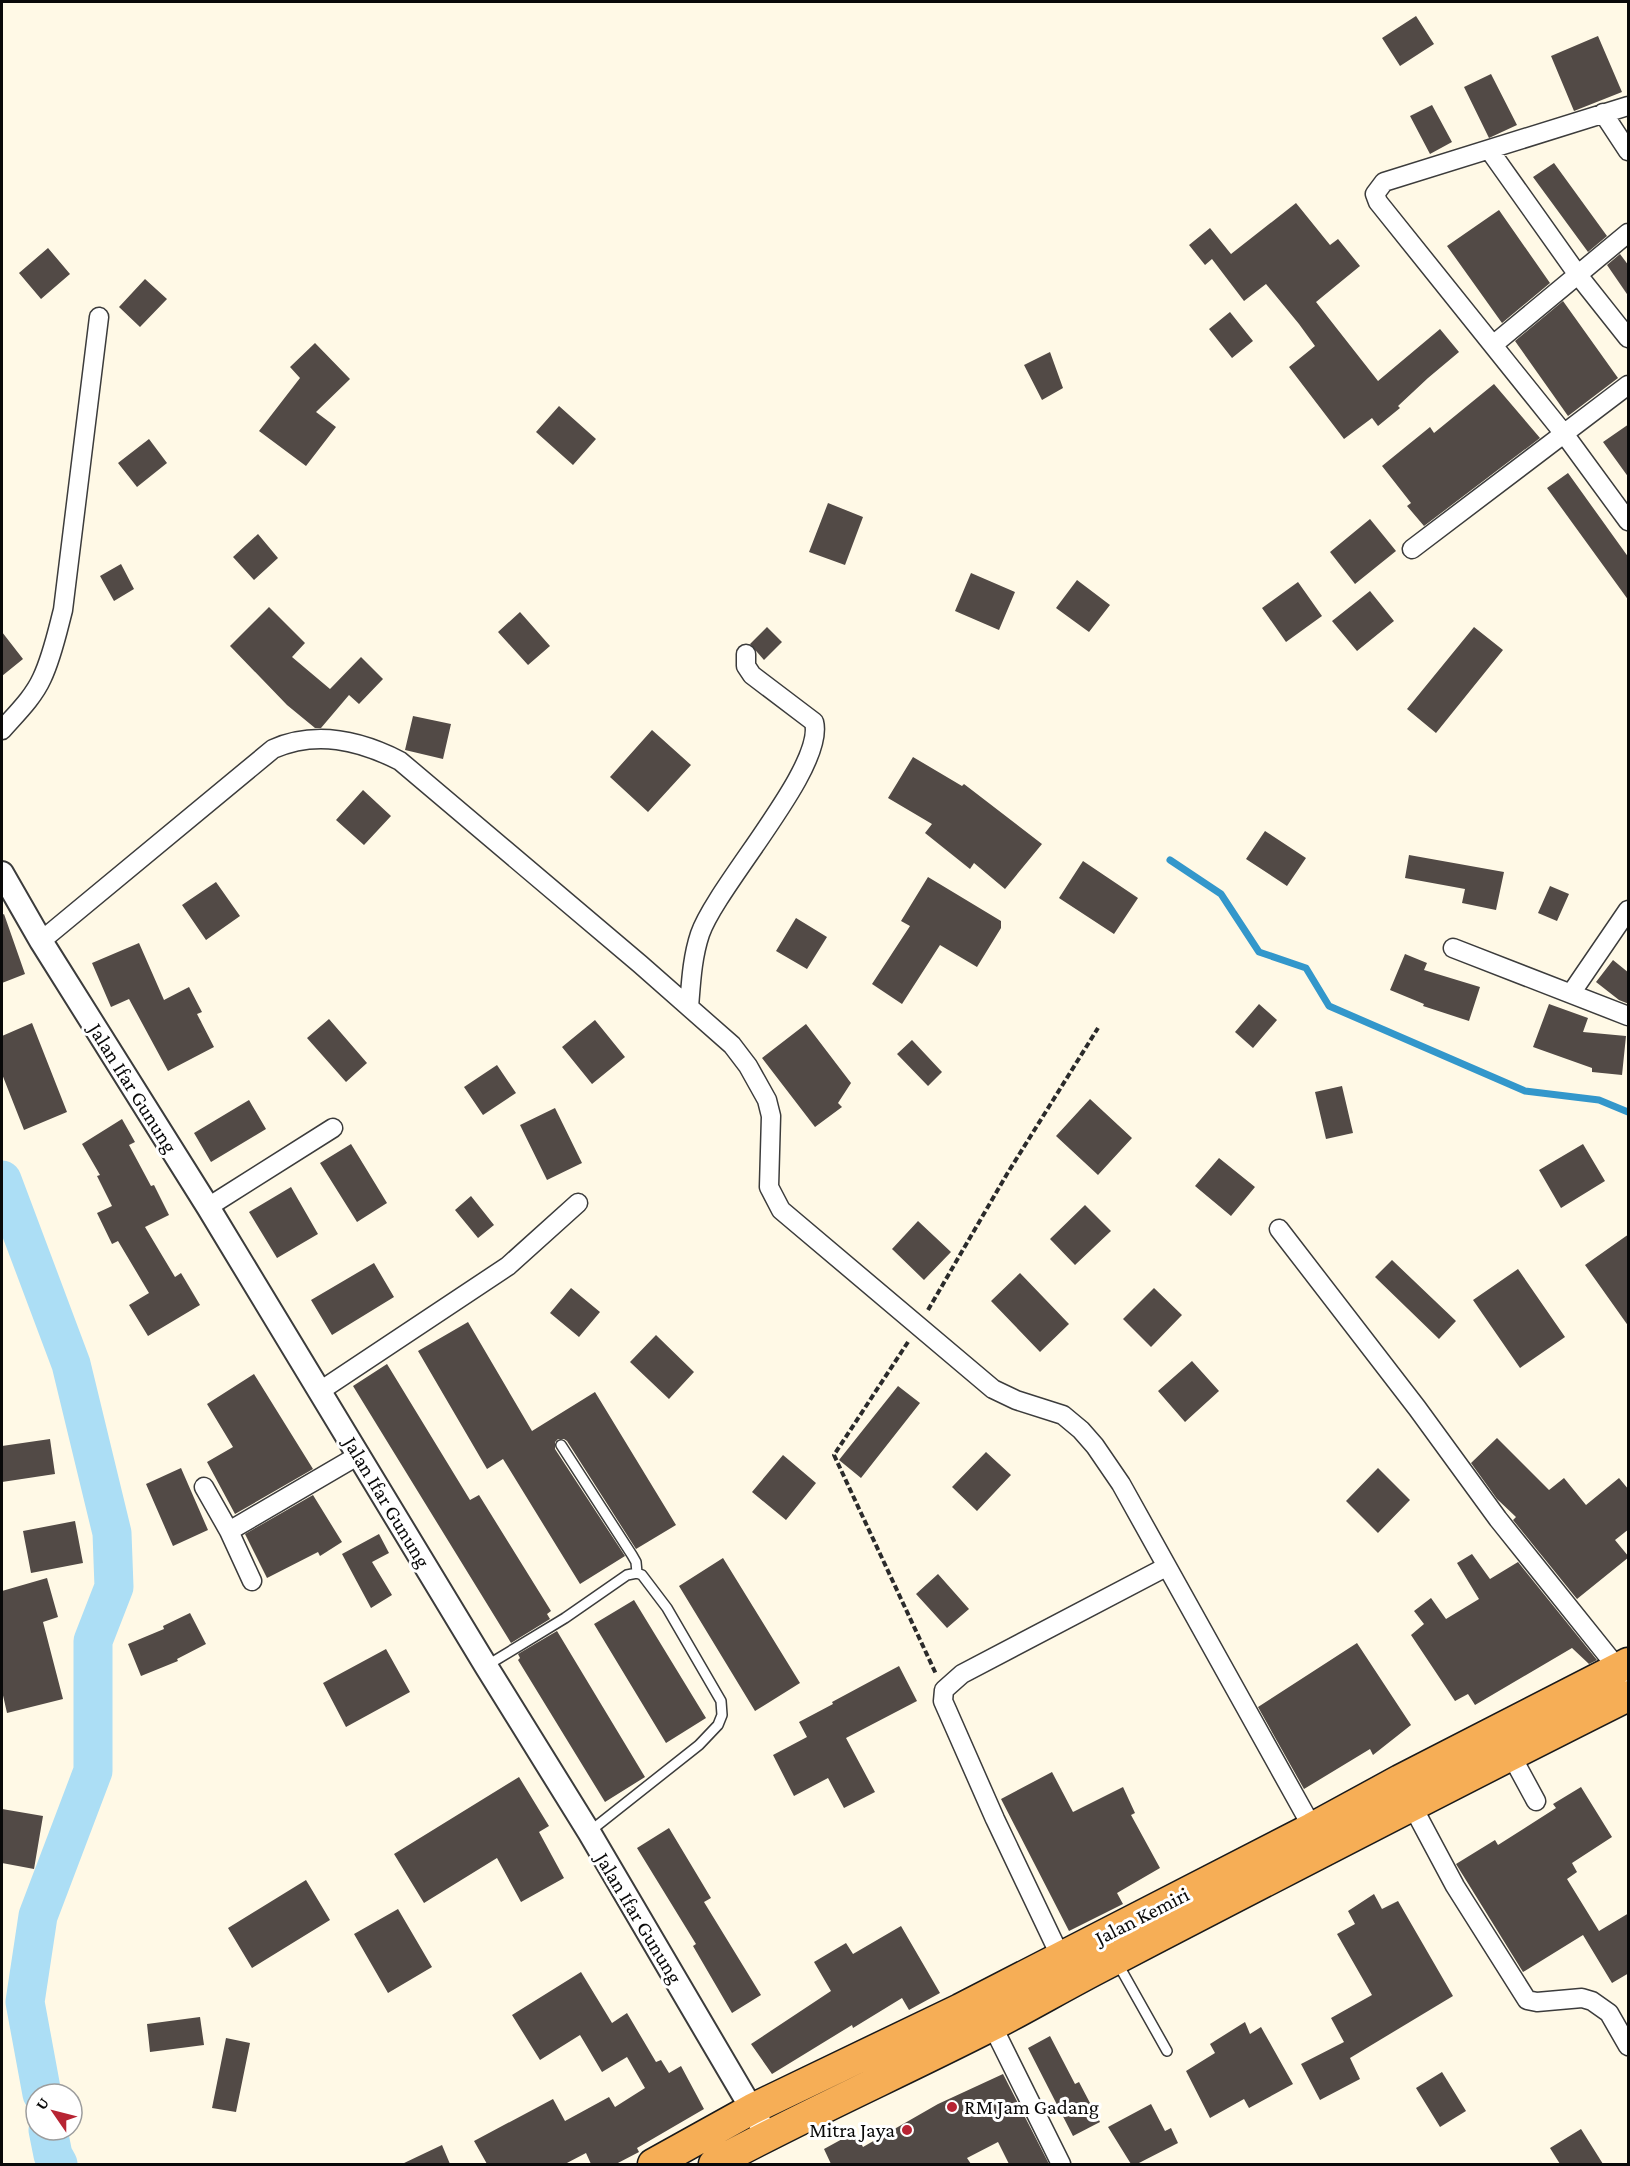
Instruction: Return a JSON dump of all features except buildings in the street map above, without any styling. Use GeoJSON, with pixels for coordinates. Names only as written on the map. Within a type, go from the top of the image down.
{"type":"FeatureCollection","features":[{"type":"Feature","properties":{"kind":"highway","name":"Jalan Kemiri"},"geometry":{"type":"LineString","coordinates":[[1066,1969],[1115,1959],[1319,1840],[1625,1671]]}},
{"type":"Feature","properties":{"kind":"highway","name":"Jalan Kemiri"},"geometry":{"type":"LineString","coordinates":[[1406,1792],[1510,1755],[1629,1696]]}},
{"type":"Feature","properties":{"kind":"highway","name":"Jalan Kemiri"},"geometry":{"type":"LineString","coordinates":[[714,2164],[1066,1969],[1319,1840]]}},
{"type":"Feature","properties":{"kind":"highway","name":"Jalan Kemiri"},"geometry":{"type":"LineString","coordinates":[[653,2164],[752,2109],[986,2012]]}},
{"type":"Feature","properties":{"kind":"street"},"geometry":{"type":"LineString","coordinates":[[1629,106],[1384,182],[1375,194],[1378,202],[1565,435],[1629,521]]}},
{"type":"Feature","properties":{"kind":"street"},"geometry":{"type":"LineString","coordinates":[[1603,113],[1629,151]]}},
{"type":"Feature","properties":{"kind":"street"},"geometry":{"type":"LineString","coordinates":[[1490,151],[1578,275],[1629,338]]}},
{"type":"Feature","properties":{"kind":"street"},"geometry":{"type":"LineString","coordinates":[[1493,345],[1629,233]]}},
{"type":"Feature","properties":{"kind":"street"},"geometry":{"type":"LineString","coordinates":[[2,730],[28,701],[42,680],[51,657],[63,610],[99,317]]}},
{"type":"Feature","properties":{"kind":"street"},"geometry":{"type":"LineString","coordinates":[[1413,549],[1629,385]]}},
{"type":"Feature","properties":{"kind":"street"},"geometry":{"type":"LineString","coordinates":[[689,1007],[693,965],[700,934],[715,905],[797,781],[813,748],[816,730],[814,722],[752,675],[746,666],[746,654]]}},
{"type":"Feature","properties":{"kind":"street"},"geometry":{"type":"LineString","coordinates":[[40,941],[273,749],[291,741],[308,738],[329,739],[373,747],[400,761],[631,956],[732,1045],[748,1066],[766,1100],[771,1116],[769,1187],[781,1210],[993,1389],[1016,1400],[1063,1415],[1081,1430],[1121,1484],[1319,1840]]}},
{"type":"Feature","properties":{"kind":"street","name":"Jalan Ifar Gunung"},"geometry":{"type":"LineString","coordinates":[[2,873],[40,941],[208,1207],[589,1832],[767,2135]]}},
{"type":"Feature","properties":{"kind":"street"},"geometry":{"type":"LineString","coordinates":[[1572,992],[1629,910]]}},
{"type":"Feature","properties":{"kind":"street"},"geometry":{"type":"LineString","coordinates":[[1453,948],[1572,992],[1629,1016]]}},
{"type":"Feature","properties":{"kind":"street"},"geometry":{"type":"LineString","coordinates":[[208,1207],[333,1128]]}},
{"type":"Feature","properties":{"kind":"street"},"geometry":{"type":"LineString","coordinates":[[320,1391],[508,1266],[578,1203]]}},
{"type":"Feature","properties":{"kind":"street"},"geometry":{"type":"LineString","coordinates":[[1279,1229],[1417,1408],[1498,1519],[1625,1671]]}},
{"type":"Feature","properties":{"kind":"street"},"geometry":{"type":"LineString","coordinates":[[230,1531],[359,1455]]}},
{"type":"Feature","properties":{"kind":"street"},"geometry":{"type":"LineString","coordinates":[[204,1487],[230,1531],[252,1581]]}},
{"type":"Feature","properties":{"kind":"street"},"geometry":{"type":"LineString","coordinates":[[1066,1969],[995,1820],[943,1701],[944,1690],[962,1674],[1166,1567]]}},
{"type":"Feature","properties":{"kind":"street"},"geometry":{"type":"LineString","coordinates":[[1510,1755],[1536,1801]]}},
{"type":"Feature","properties":{"kind":"street"},"geometry":{"type":"LineString","coordinates":[[1406,1792],[1455,1886],[1527,2000],[1538,2002],[1582,1998],[1592,2001],[1609,2013],[1629,2046]]}},
{"type":"Feature","properties":{"kind":"street"},"geometry":{"type":"LineString","coordinates":[[986,2012],[1061,2164]]}},
{"type":"Feature","properties":{"kind":"lane"},"geometry":{"type":"LineString","coordinates":[[561,1445],[632,1555],[636,1562],[637,1573]]}},
{"type":"Feature","properties":{"kind":"lane"},"geometry":{"type":"LineString","coordinates":[[486,1666],[565,1618],[627,1575],[637,1573],[648,1580],[721,1701],[721,1719],[699,1745],[589,1832]]}},
{"type":"Feature","properties":{"kind":"lane"},"geometry":{"type":"LineString","coordinates":[[1115,1959],[1167,2051]]}},
{"type":"Feature","properties":{"kind":"path"},"geometry":{"type":"LineString","coordinates":[[944,1690],[834,1455],[918,1327],[1007,1174],[1098,1028]]}},
{"type":"Feature","properties":{"kind":"waterway"},"geometry":{"type":"LineString","coordinates":[[1170,860],[1221,894],[1259,952],[1306,968],[1329,1006],[1525,1091],[1599,1100],[1628,1112]]}},
{"type":"Feature","properties":{"kind":"waterway"},"geometry":{"type":"LineString","coordinates":[[2,1180],[71,1364],[112,1533],[114,1587],[93,1641],[93,1771],[38,1916],[25,2002],[40,2082]]}},
{"type":"Feature","properties":{"kind":"waterway"},"geometry":{"type":"LineString","coordinates":[[50,2142],[58,2164]]}},
{"type":"Feature","properties":{"kind":"place","name":"RM Jam Gadang"},"geometry":{"type":"Point","coordinates":[952,2107]}},
{"type":"Feature","properties":{"kind":"place","name":"Mitra Jaya"},"geometry":{"type":"Point","coordinates":[907,2130]}}]}
